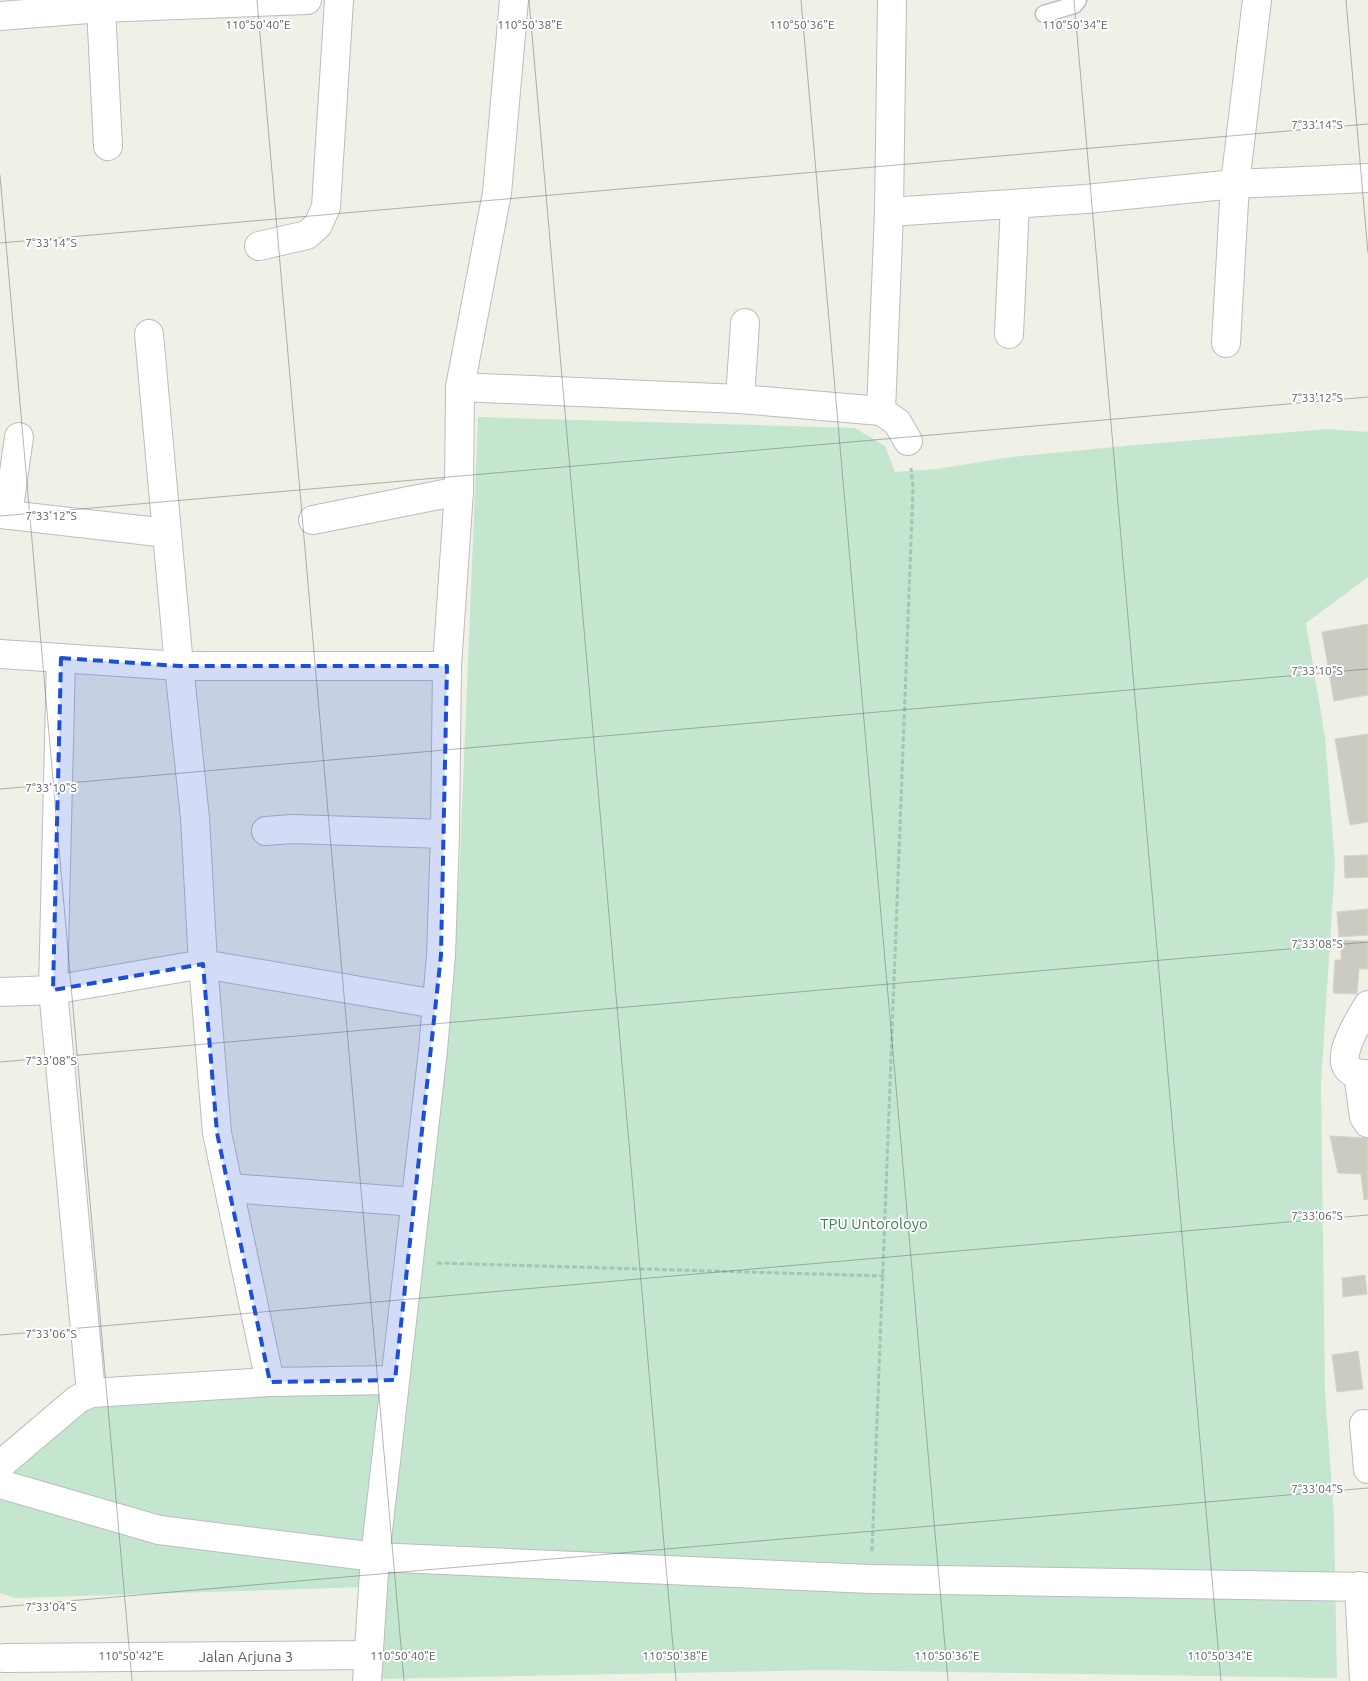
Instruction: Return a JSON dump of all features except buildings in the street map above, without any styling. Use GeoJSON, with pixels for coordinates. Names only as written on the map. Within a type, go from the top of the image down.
{"type":"FeatureCollection","features":[{"type":"Feature","properties":{"kind":"street"},"geometry":{"type":"LineString","coordinates":[[0,16],[101,8],[307,0]]}},
{"type":"Feature","properties":{"kind":"street"},"geometry":{"type":"LineString","coordinates":[[259,246],[307,235],[318,225],[326,207],[339,0]]}},
{"type":"Feature","properties":{"kind":"street"},"geometry":{"type":"LineString","coordinates":[[368,1668],[375,1557],[433,1050],[441,955],[447,666],[459,491],[460,387],[498,192],[514,0]]}},
{"type":"Feature","properties":{"kind":"street"},"geometry":{"type":"LineString","coordinates":[[881,411],[889,212],[892,0]]}},
{"type":"Feature","properties":{"kind":"street"},"geometry":{"type":"LineString","coordinates":[[1226,343],[1235,184],[1257,0]]}},
{"type":"Feature","properties":{"kind":"street"},"geometry":{"type":"LineString","coordinates":[[101,8],[108,146]]}},
{"type":"Feature","properties":{"kind":"street"},"geometry":{"type":"LineString","coordinates":[[889,212],[1086,199],[1235,184],[1368,178]]}},
{"type":"Feature","properties":{"kind":"street"},"geometry":{"type":"LineString","coordinates":[[1009,334],[1015,204]]}},
{"type":"Feature","properties":{"kind":"street"},"geometry":{"type":"LineString","coordinates":[[740,399],[745,323]]}},
{"type":"Feature","properties":{"kind":"street"},"geometry":{"type":"LineString","coordinates":[[149,334],[179,666],[195,818],[203,964],[217,1133],[270,1382]]}},
{"type":"Feature","properties":{"kind":"street"},"geometry":{"type":"LineString","coordinates":[[460,387],[740,399],[881,411],[897,422],[908,441]]}},
{"type":"Feature","properties":{"kind":"street"},"geometry":{"type":"LineString","coordinates":[[19,437],[4,515],[167,533]]}},
{"type":"Feature","properties":{"kind":"street"},"geometry":{"type":"LineString","coordinates":[[313,520],[459,491]]}},
{"type":"Feature","properties":{"kind":"street"},"geometry":{"type":"LineString","coordinates":[[0,654],[179,666],[447,666]]}},
{"type":"Feature","properties":{"kind":"street"},"geometry":{"type":"LineString","coordinates":[[62,658],[53,990],[71,1193],[92,1393]]}},
{"type":"Feature","properties":{"kind":"street"},"geometry":{"type":"LineString","coordinates":[[266,830],[292,829],[445,834]]}},
{"type":"Feature","properties":{"kind":"street"},"geometry":{"type":"LineString","coordinates":[[0,992],[53,990],[203,964],[436,1004]]}},
{"type":"Feature","properties":{"kind":"street"},"geometry":{"type":"LineString","coordinates":[[1368,1004],[1348,1041],[1344,1054],[1349,1068],[1363,1074],[1364,1117],[1368,1123]]}},
{"type":"Feature","properties":{"kind":"street"},"geometry":{"type":"LineString","coordinates":[[229,1188],[415,1202]]}},
{"type":"Feature","properties":{"kind":"street"},"geometry":{"type":"LineString","coordinates":[[0,1465],[78,1399],[92,1393],[270,1382],[395,1380]]}},
{"type":"Feature","properties":{"kind":"street"},"geometry":{"type":"LineString","coordinates":[[1364,1424],[1368,1469]]}},
{"type":"Feature","properties":{"kind":"street"},"geometry":{"type":"LineString","coordinates":[[0,1484],[159,1530],[375,1557],[871,1579],[1363,1587],[1364,1681]]}},
{"type":"Feature","properties":{"kind":"street","name":"Jalan Arjuna 3"},"geometry":{"type":"LineString","coordinates":[[2,1664],[368,1668]]}},
{"type":"Feature","properties":{"kind":"lane"},"geometry":{"type":"LineString","coordinates":[[1044,14],[1074,5],[1078,0]]}},
{"type":"Feature","properties":{"kind":"path"},"geometry":{"type":"LineString","coordinates":[[871,1579],[913,489],[908,441]]}},
{"type":"Feature","properties":{"kind":"path"},"geometry":{"type":"LineString","coordinates":[[408,1262],[884,1276]]}},
{"type":"Feature","properties":{"kind":"highlighted area"},"geometry":{"type":"Polygon","coordinates":[[[61,658],[179,666],[447,666],[441,955],[395,1380],[270,1382],[217,1133],[203,964],[53,990],[61,658]]]}},
{"type":"Feature","properties":{"kind":"green space","name":"TPU Untoroloyo"},"geometry":{"type":"Polygon","coordinates":[[[478,417],[855,428],[885,446],[895,472],[936,469],[1012,457],[1136,445],[1327,429],[1368,432],[1368,577],[1306,623],[1325,737],[1335,864],[1321,1083],[1325,1393],[1334,1516],[1337,1678],[824,1670],[377,1679],[459,883],[478,417]]]}},
{"type":"Feature","properties":{"kind":"green space"},"geometry":{"type":"Polygon","coordinates":[[[384,1386],[365,1587],[15,1598],[0,1593],[0,1481],[89,1402],[384,1386]]]}}]}
